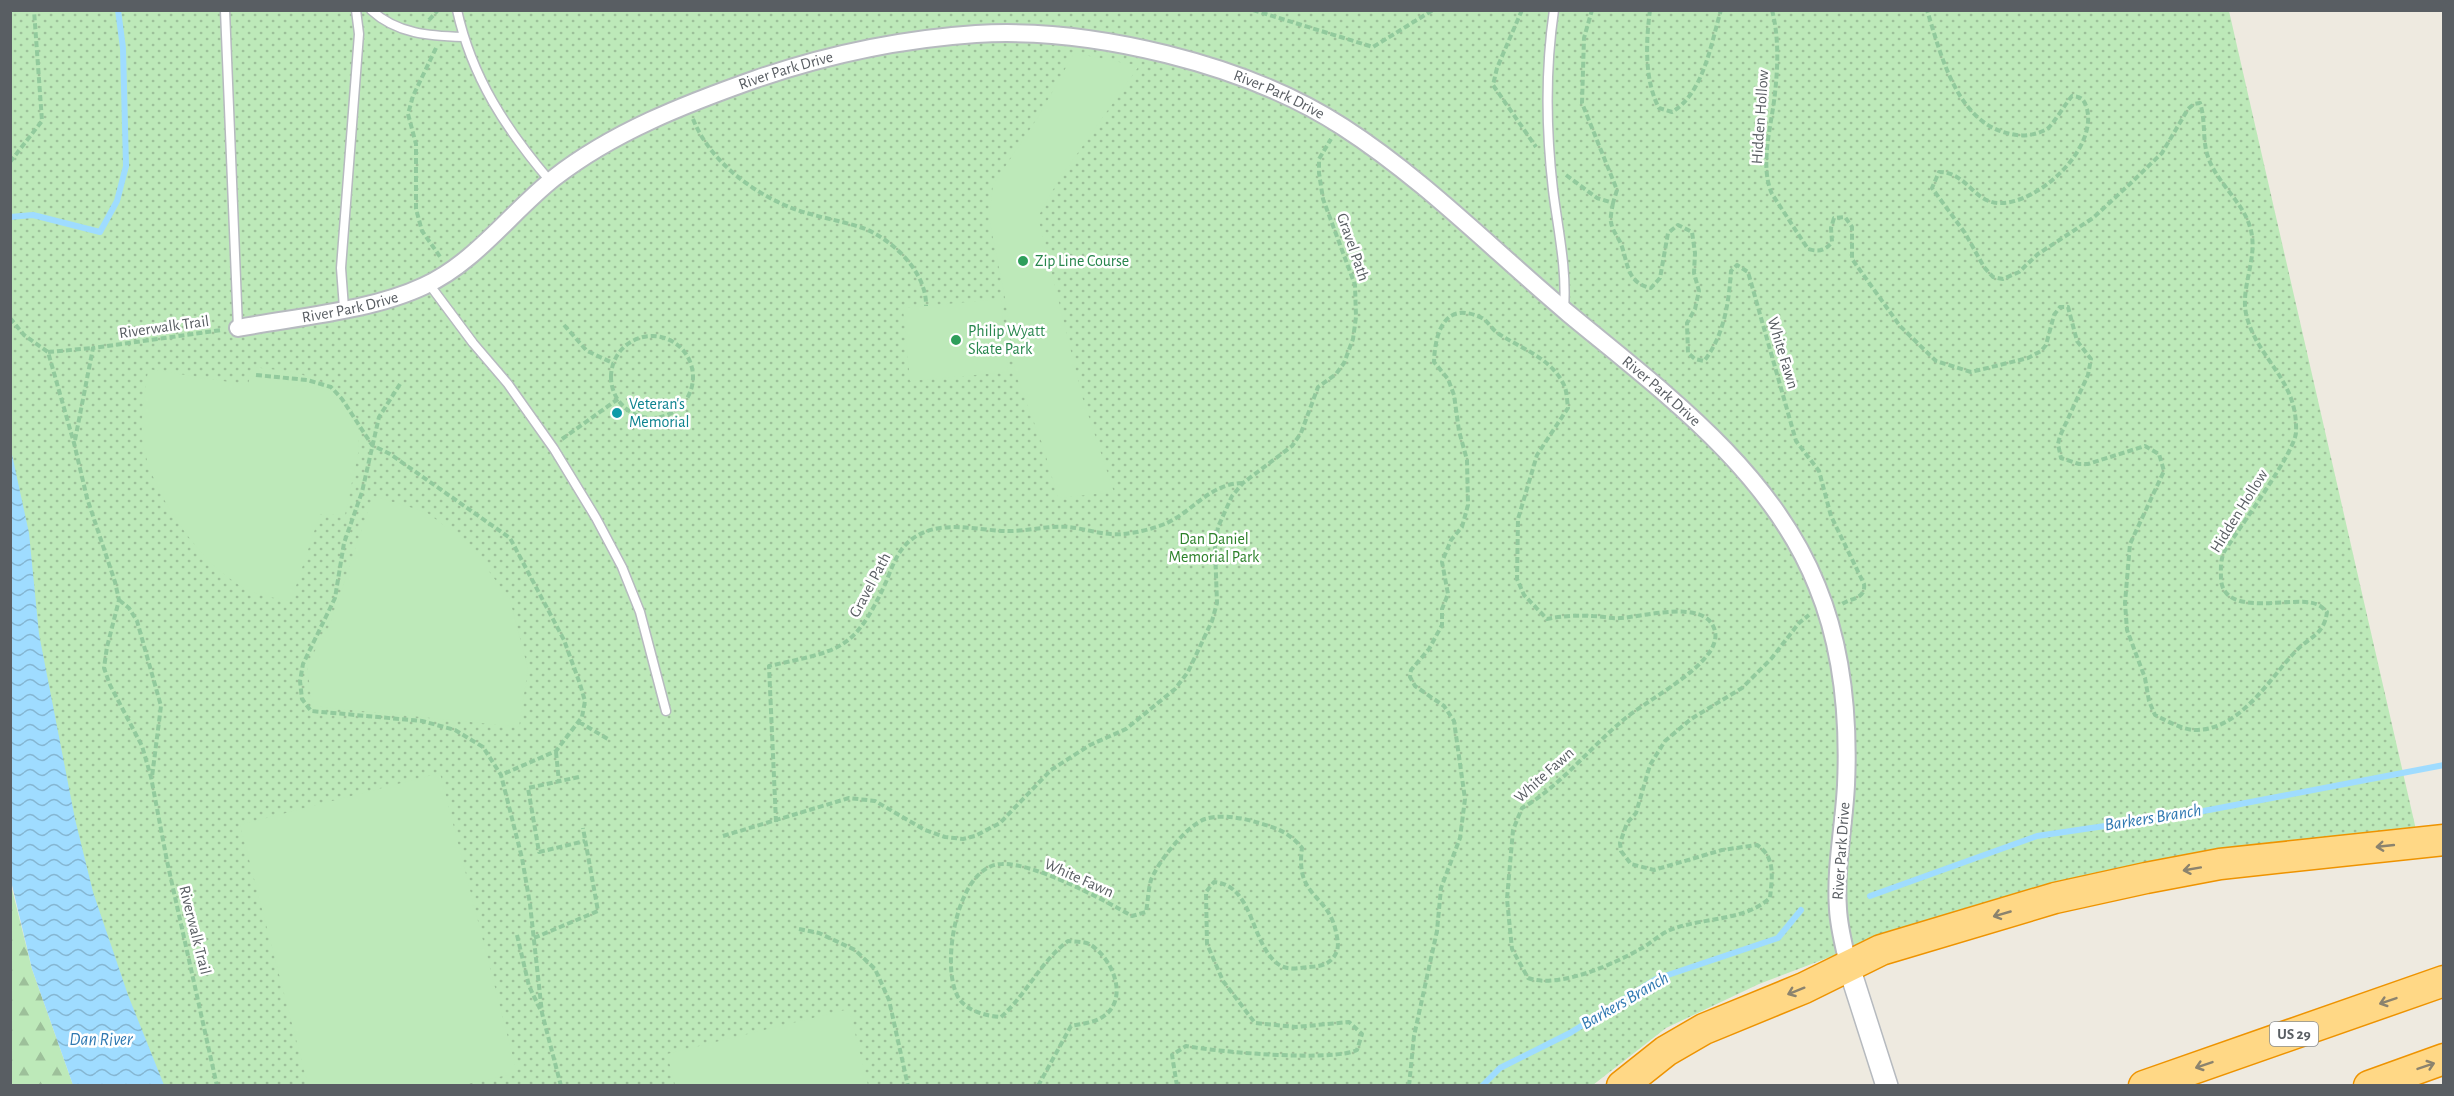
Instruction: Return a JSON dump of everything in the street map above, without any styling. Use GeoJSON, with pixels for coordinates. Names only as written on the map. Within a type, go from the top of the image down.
{"type":"FeatureCollection","features":[{"type":"Feature","properties":{"kind":"highway"},"geometry":{"type":"LineString","coordinates":[[1622,1086],[1666,1051],[1704,1029],[1804,988],[1848,964],[1881,950],[2055,898],[2146,878],[2220,864],[2444,840]]}},
{"type":"Feature","properties":{"kind":"highway","name":"US 29"},"geometry":{"type":"LineString","coordinates":[[2144,1086],[2444,981]]}},
{"type":"Feature","properties":{"kind":"highway"},"geometry":{"type":"LineString","coordinates":[[2368,1086],[2444,1059]]}},
{"type":"Feature","properties":{"kind":"street","name":"River Park Drive"},"geometry":{"type":"LineString","coordinates":[[238,328],[383,301],[429,284],[452,269],[550,181],[614,140],[687,105],[759,78],[842,54],[909,41],[980,34],[1040,35],[1126,46],[1210,66],[1278,93],[1340,125],[1383,156],[1677,403],[1775,508],[1801,550],[1818,588],[1839,658],[1845,694],[1845,793],[1839,850],[1837,904],[1848,964]]}},
{"type":"Feature","properties":{"kind":"street"},"geometry":{"type":"LineString","coordinates":[[1848,964],[1887,1086]]}},
{"type":"Feature","properties":{"kind":"lane"},"geometry":{"type":"LineString","coordinates":[[225,10],[238,328]]}},
{"type":"Feature","properties":{"kind":"lane"},"geometry":{"type":"LineString","coordinates":[[344,308],[341,268],[358,34],[356,10]]}},
{"type":"Feature","properties":{"kind":"lane"},"geometry":{"type":"LineString","coordinates":[[371,10],[389,23],[410,32],[463,37]]}},
{"type":"Feature","properties":{"kind":"lane"},"geometry":{"type":"LineString","coordinates":[[457,10],[463,37],[488,97],[505,125],[550,181]]}},
{"type":"Feature","properties":{"kind":"lane"},"geometry":{"type":"LineString","coordinates":[[1554,10],[1546,96],[1553,190],[1566,280],[1564,309]]}},
{"type":"Feature","properties":{"kind":"lane"},"geometry":{"type":"LineString","coordinates":[[429,284],[473,343],[508,384],[552,447],[622,567],[640,612],[666,711]]}},
{"type":"Feature","properties":{"kind":"path"},"geometry":{"type":"LineString","coordinates":[[10,162],[42,121],[34,10]]}},
{"type":"Feature","properties":{"kind":"path"},"geometry":{"type":"LineString","coordinates":[[425,20],[430,20],[438,10]]}},
{"type":"Feature","properties":{"kind":"path"},"geometry":{"type":"LineString","coordinates":[[1253,10],[1266,17],[1296,22],[1323,34],[1373,47],[1433,10]]}},
{"type":"Feature","properties":{"kind":"path"},"geometry":{"type":"LineString","coordinates":[[1650,10],[1646,44],[1654,99],[1659,108],[1672,112],[1680,108],[1695,89],[1721,10]]}},
{"type":"Feature","properties":{"kind":"path","name":"Hidden Hollow"},"geometry":{"type":"LineString","coordinates":[[1772,10],[1778,31],[1775,91],[1767,151],[1769,186],[1773,194],[1808,249],[1816,251],[1826,249],[1832,242],[1831,228],[1834,218],[1845,217],[1852,227],[1852,259],[1900,326],[1936,362],[1971,372],[2028,358],[2042,351],[2054,315],[2060,307],[2068,307],[2077,341],[2091,359],[2088,375],[2060,436],[2058,444],[2061,458],[2079,464],[2088,464],[2145,446],[2159,454],[2164,471],[2130,544],[2125,603],[2127,630],[2145,678],[2149,701],[2155,715],[2192,730],[2224,721],[2258,697],[2296,651],[2322,630],[2327,612],[2317,604],[2302,602],[2252,604],[2229,596],[2222,586],[2220,563],[2224,552],[2281,467],[2297,434],[2291,395],[2247,320],[2244,295],[2252,264],[2253,238],[2249,221],[2208,158],[2205,142],[2205,117],[2200,104],[2194,104],[2188,109],[2162,153],[2092,218],[2038,254],[2019,272],[2003,279],[1993,277],[1932,188],[1934,180],[1939,172],[1958,176],[1976,195],[1988,202],[2003,204],[2021,199],[2053,181],[2068,164],[2080,148],[2089,117],[2084,100],[2072,96],[2049,128],[2031,135],[1994,130],[1967,105],[1946,70],[1927,10]]}},
{"type":"Feature","properties":{"kind":"path"},"geometry":{"type":"LineString","coordinates":[[440,36],[413,96],[408,114],[416,144],[416,209],[422,231],[452,269]]}},
{"type":"Feature","properties":{"kind":"path"},"geometry":{"type":"LineString","coordinates":[[687,105],[708,147],[737,176],[775,200],[797,210],[869,231],[886,241],[907,260],[919,276],[927,295],[926,306]]}},
{"type":"Feature","properties":{"kind":"path","name":"Gravel Path"},"geometry":{"type":"LineString","coordinates":[[723,836],[776,822],[849,798],[875,801],[925,830],[945,837],[969,837],[1000,823],[1051,770],[1090,745],[1126,729],[1159,705],[1188,672],[1212,621],[1217,603],[1215,547],[1218,527],[1232,496],[1243,483],[1292,447],[1301,433],[1318,387],[1336,374],[1344,363],[1353,339],[1356,317],[1355,285],[1323,199],[1319,173],[1319,159],[1340,125]]}},
{"type":"Feature","properties":{"kind":"path","name":"White Fawn"},"geometry":{"type":"LineString","coordinates":[[1409,1086],[1413,1036],[1437,931],[1441,888],[1460,838],[1465,799],[1454,721],[1444,706],[1414,686],[1410,677],[1411,669],[1429,649],[1442,625],[1442,609],[1448,594],[1442,562],[1451,540],[1462,526],[1468,505],[1467,460],[1459,431],[1454,395],[1449,379],[1434,362],[1435,341],[1445,320],[1453,314],[1467,313],[1485,319],[1496,333],[1541,357],[1564,385],[1568,408],[1537,455],[1518,519],[1517,579],[1533,606],[1547,619],[1592,615],[1618,619],[1663,612],[1686,612],[1706,618],[1712,623],[1716,633],[1710,652],[1668,690],[1643,703],[1542,797],[1522,808],[1513,830],[1507,899],[1512,949],[1528,978],[1553,981],[1589,971],[1613,963],[1669,930],[1758,909],[1770,898],[1770,861],[1767,852],[1757,845],[1722,850],[1654,870],[1631,864],[1621,850],[1620,843],[1627,823],[1636,813],[1650,765],[1665,741],[1691,719],[1742,688],[1771,659],[1799,623],[1811,614],[1860,597],[1864,584],[1832,516],[1819,471],[1796,441],[1748,272],[1737,265],[1731,272],[1729,303],[1713,350],[1704,361],[1695,359],[1688,353],[1686,338],[1687,322],[1695,309],[1699,291],[1694,273],[1695,253],[1692,232],[1678,225],[1668,233],[1660,278],[1651,288],[1644,287],[1636,281],[1624,262],[1622,247],[1611,223],[1613,203]]}},
{"type":"Feature","properties":{"kind":"path"},"geometry":{"type":"LineString","coordinates":[[10,318],[24,335],[48,352]]}},
{"type":"Feature","properties":{"kind":"path"},"geometry":{"type":"LineString","coordinates":[[564,325],[590,353],[613,363]]}},
{"type":"Feature","properties":{"kind":"path","name":"Riverwalk Trail"},"geometry":{"type":"LineString","coordinates":[[217,1086],[166,861],[151,779],[142,747],[110,685],[104,668],[106,647],[119,600],[87,498],[48,352],[238,328]]}},
{"type":"Feature","properties":{"kind":"path"},"geometry":{"type":"LineString","coordinates":[[651,336],[670,340],[678,346],[689,362],[692,371],[690,391],[685,400],[669,414],[658,417],[637,415],[618,399],[611,383],[613,363],[624,346],[632,341],[651,336]]}},
{"type":"Feature","properties":{"kind":"path","name":"Riverwalk Trail"},"geometry":{"type":"LineString","coordinates":[[74,443],[93,348]]}},
{"type":"Feature","properties":{"kind":"path"},"geometry":{"type":"LineString","coordinates":[[256,375],[307,380],[331,387],[342,399],[372,445],[390,454],[510,538],[568,651],[585,700],[579,722],[556,751],[501,775]]}},
{"type":"Feature","properties":{"kind":"path"},"geometry":{"type":"LineString","coordinates":[[400,384],[379,417],[362,492],[344,543],[335,598],[303,664],[300,681],[302,699],[312,711],[403,718],[455,730],[483,747],[501,775],[522,858],[542,1013],[561,1086]]}},
{"type":"Feature","properties":{"kind":"path"},"geometry":{"type":"LineString","coordinates":[[552,447],[618,399]]}},
{"type":"Feature","properties":{"kind":"path","name":"Gravel Path"},"geometry":{"type":"LineString","coordinates":[[776,822],[769,666],[829,652],[846,644],[858,632],[879,596],[897,556],[911,539],[931,531],[963,526],[1006,531],[1066,527],[1122,534],[1167,523],[1206,494],[1232,483],[1243,483]]}},
{"type":"Feature","properties":{"kind":"path","name":"Riverwalk Trail"},"geometry":{"type":"LineString","coordinates":[[119,600],[129,608],[137,621],[161,706],[151,779]]}},
{"type":"Feature","properties":{"kind":"path"},"geometry":{"type":"LineString","coordinates":[[579,722],[608,739]]}},
{"type":"Feature","properties":{"kind":"path"},"geometry":{"type":"LineString","coordinates":[[556,751],[559,782]]}},
{"type":"Feature","properties":{"kind":"path"},"geometry":{"type":"LineString","coordinates":[[579,777],[528,788],[539,852],[585,841]]}},
{"type":"Feature","properties":{"kind":"path","name":"White Fawn"},"geometry":{"type":"LineString","coordinates":[[1038,1086],[1071,1026],[1100,1019],[1116,1000],[1116,983],[1112,966],[1090,944],[1068,941],[1044,963],[1018,1002],[1001,1017],[969,1009],[954,989],[951,943],[957,914],[971,885],[981,872],[999,863],[1023,867],[1096,897],[1132,916],[1146,912],[1150,883],[1156,868],[1175,844],[1200,821],[1227,817],[1278,828],[1292,836],[1302,848],[1301,876],[1308,890],[1334,922],[1339,946],[1335,955],[1326,965],[1291,969],[1278,964],[1265,947],[1236,890],[1225,883],[1214,882],[1206,891],[1207,944],[1223,981],[1255,1023],[1296,1027],[1349,1022],[1362,1034],[1357,1050],[1348,1054],[1289,1056],[1212,1052],[1186,1046],[1172,1055],[1177,1086]]}},
{"type":"Feature","properties":{"kind":"path"},"geometry":{"type":"LineString","coordinates":[[534,938],[598,911],[583,828]]}},
{"type":"Feature","properties":{"kind":"path"},"geometry":{"type":"LineString","coordinates":[[799,929],[819,933],[855,950],[875,969],[889,1000],[908,1086]]}},
{"type":"Feature","properties":{"kind":"path"},"geometry":{"type":"LineString","coordinates":[[517,935],[529,986],[542,1013]]}},
{"type":"Feature","properties":{"kind":"green space","name":"Dan Daniel Memorial Park"},"geometry":{"type":"Polygon","coordinates":[[[10,11],[2229,11],[2417,834],[1914,925],[1759,984],[1666,1028],[1593,1085],[146,1085],[78,868],[11,565],[10,11]]]}},
{"type":"Feature","properties":{"kind":"green space","name":"Zip Line Course"},"geometry":{"type":"Polygon","coordinates":[[[1074,53],[1139,66],[1058,181],[1038,217],[1082,396],[1114,492],[1058,498],[1043,446],[1015,372],[1006,303],[989,218],[993,185],[1040,114],[1074,53]]]}},
{"type":"Feature","properties":{"kind":"green space","name":"Philip Wyatt Skate Park"},"geometry":{"type":"Polygon","coordinates":[[[1001,299],[1008,372],[910,381],[903,308],[1001,299]]]}},
{"type":"Feature","properties":{"kind":"green space"},"geometry":{"type":"Polygon","coordinates":[[[252,367],[295,372],[338,388],[358,420],[359,449],[345,515],[320,514],[291,601],[250,591],[215,566],[198,548],[182,528],[156,485],[143,443],[142,416],[148,369],[248,385],[252,367]]]}},
{"type":"Feature","properties":{"kind":"green space"},"geometry":{"type":"Polygon","coordinates":[[[373,496],[426,512],[469,544],[510,600],[528,669],[519,727],[312,706],[307,664],[329,627],[373,496]]]}},
{"type":"Feature","properties":{"kind":"green space"},"geometry":{"type":"Polygon","coordinates":[[[440,773],[517,1073],[463,1085],[308,1085],[240,825],[440,773]]]}},
{"type":"Feature","properties":{"kind":"green space"},"geometry":{"type":"Polygon","coordinates":[[[10,881],[32,969],[73,1085],[11,1085],[10,881]]]}},
{"type":"Feature","properties":{"kind":"green space"},"geometry":{"type":"Polygon","coordinates":[[[849,1009],[868,1085],[675,1085],[667,1054],[849,1009]]]}},
{"type":"Feature","properties":{"kind":"water","name":"Dan River"},"geometry":{"type":"Polygon","coordinates":[[[11,450],[29,533],[39,634],[75,819],[93,892],[128,995],[164,1085],[73,1085],[32,969],[11,881],[11,450]]]}},
{"type":"Feature","properties":{"kind":"waterway"},"geometry":{"type":"LineString","coordinates":[[10,217],[33,215],[100,232],[117,201],[126,166],[123,48],[118,10]]}},
{"type":"Feature","properties":{"kind":"waterway","name":"Barkers Branch"},"geometry":{"type":"LineString","coordinates":[[1870,896],[2037,836],[2193,813],[2444,765]]}},
{"type":"Feature","properties":{"kind":"waterway","name":"Barkers Branch"},"geometry":{"type":"LineString","coordinates":[[1482,1086],[1500,1068],[1570,1033],[1656,979],[1778,938],[1801,910]]}},
{"type":"Feature","properties":{"kind":"place","name":"Zip Line Course"},"geometry":{"type":"Point","coordinates":[1023,261]}},
{"type":"Feature","properties":{"kind":"place","name":"Philip Wyatt Skate Park"},"geometry":{"type":"Point","coordinates":[956,340]}},
{"type":"Feature","properties":{"kind":"place","name":"Veteran's Memorial"},"geometry":{"type":"Point","coordinates":[617,413]}}]}
